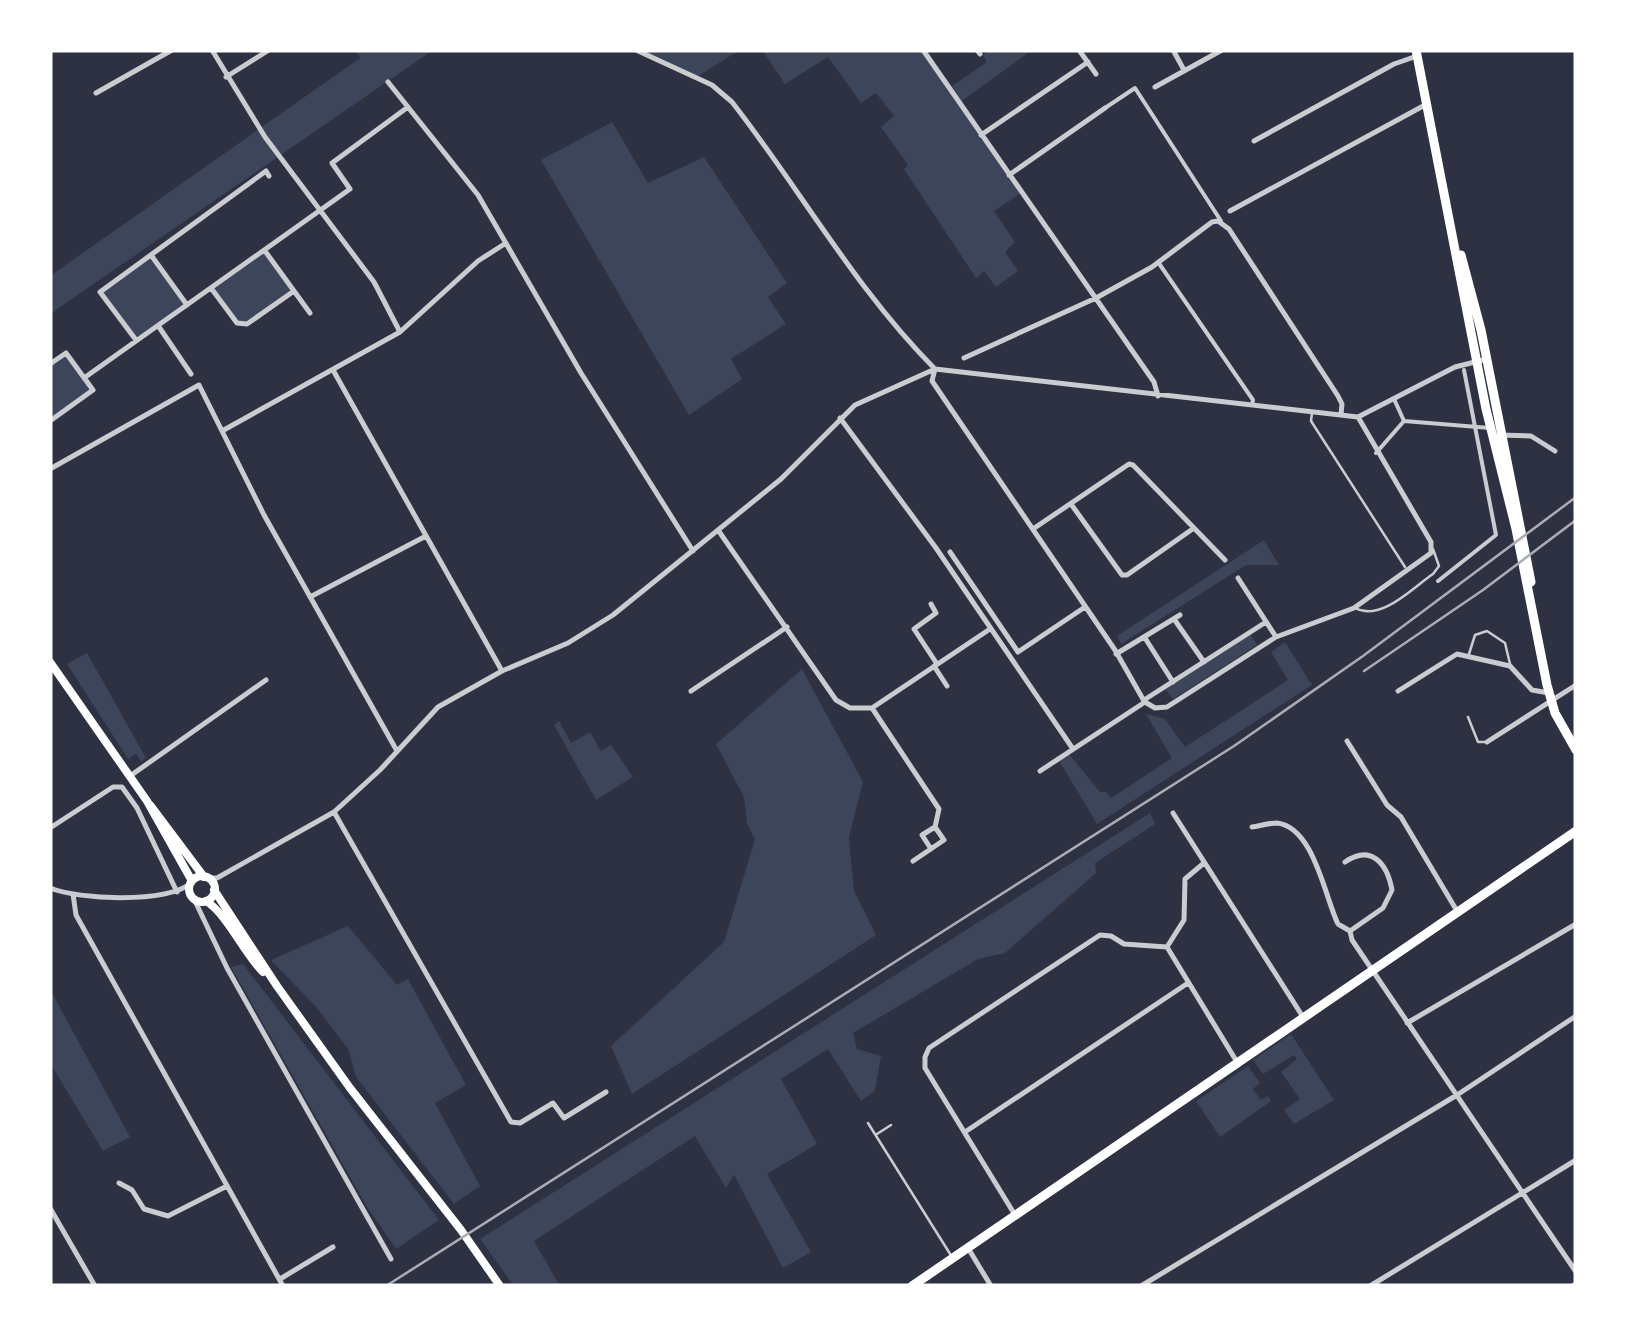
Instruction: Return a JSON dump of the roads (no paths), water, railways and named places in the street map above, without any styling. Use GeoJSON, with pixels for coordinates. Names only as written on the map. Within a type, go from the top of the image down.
{"type":"FeatureCollection","features":[{"type":"Feature","properties":{"kind":"main road"},"geometry":{"type":"LineString","coordinates":[[1418,52],[1424,105],[1482,360]]}},
{"type":"Feature","properties":{"kind":"main road"},"geometry":{"type":"LineString","coordinates":[[1418,52],[1495,433],[1520,534],[1550,697],[1575,751]]}},
{"type":"Feature","properties":{"kind":"main road"},"geometry":{"type":"LineString","coordinates":[[50,662],[146,801],[191,882],[192,898],[214,907],[246,953],[277,986]]}},
{"type":"Feature","properties":{"kind":"main road"},"geometry":{"type":"LineString","coordinates":[[146,801],[211,882],[277,986],[500,1286]]}},
{"type":"Feature","properties":{"kind":"main road"},"geometry":{"type":"LineString","coordinates":[[912,1286],[1576,831]]}},
{"type":"Feature","properties":{"kind":"main road"},"geometry":{"type":"LineString","coordinates":[[191,882],[211,882]]}},
{"type":"Feature","properties":{"kind":"main road"},"geometry":{"type":"LineString","coordinates":[[205,901],[211,882]]}},
{"type":"Feature","properties":{"kind":"street"},"geometry":{"type":"LineString","coordinates":[[96,93],[172,50]]}},
{"type":"Feature","properties":{"kind":"street"},"geometry":{"type":"LineString","coordinates":[[212,50],[226,77],[319,212],[374,282],[400,332]]}},
{"type":"Feature","properties":{"kind":"street"},"geometry":{"type":"LineString","coordinates":[[226,77],[270,50]]}},
{"type":"Feature","properties":{"kind":"street"},"geometry":{"type":"LineString","coordinates":[[636,50],[700,79],[732,102],[860,278],[913,347],[935,368]]}},
{"type":"Feature","properties":{"kind":"street"},"geometry":{"type":"LineString","coordinates":[[924,50],[1154,382],[1158,396]]}},
{"type":"Feature","properties":{"kind":"street"},"geometry":{"type":"LineString","coordinates":[[1079,50],[1096,74]]}},
{"type":"Feature","properties":{"kind":"street"},"geometry":{"type":"LineString","coordinates":[[1173,50],[1184,70]]}},
{"type":"Feature","properties":{"kind":"street"},"geometry":{"type":"LineString","coordinates":[[1155,87],[1222,50]]}},
{"type":"Feature","properties":{"kind":"street"},"geometry":{"type":"LineString","coordinates":[[1254,141],[1418,52]]}},
{"type":"Feature","properties":{"kind":"street"},"geometry":{"type":"LineString","coordinates":[[982,135],[1088,62]]}},
{"type":"Feature","properties":{"kind":"street"},"geometry":{"type":"LineString","coordinates":[[388,82],[478,195],[581,373],[693,552]]}},
{"type":"Feature","properties":{"kind":"street"},"geometry":{"type":"LineString","coordinates":[[1009,176],[1135,88],[1338,396],[1341,415]]}},
{"type":"Feature","properties":{"kind":"street"},"geometry":{"type":"LineString","coordinates":[[1230,211],[1424,105]]}},
{"type":"Feature","properties":{"kind":"street"},"geometry":{"type":"LineString","coordinates":[[84,378],[350,189],[332,163],[408,107]]}},
{"type":"Feature","properties":{"kind":"street"},"geometry":{"type":"LineString","coordinates":[[136,340],[100,292],[266,171],[270,176]]}},
{"type":"Feature","properties":{"kind":"street"},"geometry":{"type":"LineString","coordinates":[[964,358],[1096,298],[1158,262],[1212,222],[1222,222]]}},
{"type":"Feature","properties":{"kind":"street"},"geometry":{"type":"LineString","coordinates":[[222,431],[400,332],[478,261],[506,243]]}},
{"type":"Feature","properties":{"kind":"street"},"geometry":{"type":"LineString","coordinates":[[265,251],[310,313]]}},
{"type":"Feature","properties":{"kind":"street"},"geometry":{"type":"LineString","coordinates":[[151,256],[187,305]]}},
{"type":"Feature","properties":{"kind":"street"},"geometry":{"type":"LineString","coordinates":[[1158,262],[1253,400],[1252,405]]}},
{"type":"Feature","properties":{"kind":"street"},"geometry":{"type":"LineString","coordinates":[[211,288],[236,323],[246,324],[294,291]]}},
{"type":"Feature","properties":{"kind":"street"},"geometry":{"type":"LineString","coordinates":[[159,326],[191,374]]}},
{"type":"Feature","properties":{"kind":"street"},"geometry":{"type":"LineString","coordinates":[[50,364],[66,353],[93,390],[50,421]]}},
{"type":"Feature","properties":{"kind":"street"},"geometry":{"type":"LineString","coordinates":[[211,882],[334,812],[438,707],[596,626],[781,479],[840,418],[872,396],[935,368],[1358,417],[1455,367],[1482,360]]}},
{"type":"Feature","properties":{"kind":"street"},"geometry":{"type":"LineString","coordinates":[[935,368],[932,381],[1144,701],[1154,708],[1167,707],[1276,638],[1354,608],[1433,549],[1358,417]]}},
{"type":"Feature","properties":{"kind":"street"},"geometry":{"type":"LineString","coordinates":[[333,370],[502,671]]}},
{"type":"Feature","properties":{"kind":"street"},"geometry":{"type":"LineString","coordinates":[[1438,581],[1496,534],[1464,370]]}},
{"type":"Feature","properties":{"kind":"street"},"geometry":{"type":"LineString","coordinates":[[50,469],[198,385],[310,598],[397,752]]}},
{"type":"Feature","properties":{"kind":"street"},"geometry":{"type":"LineString","coordinates":[[1394,399],[1404,421]]}},
{"type":"Feature","properties":{"kind":"street"},"geometry":{"type":"LineString","coordinates":[[840,418],[936,548],[1073,749]]}},
{"type":"Feature","properties":{"kind":"street"},"geometry":{"type":"LineString","coordinates":[[1404,421],[1540,439],[1556,451]]}},
{"type":"Feature","properties":{"kind":"street"},"geometry":{"type":"LineString","coordinates":[[1376,453],[1404,421]]}},
{"type":"Feature","properties":{"kind":"street"},"geometry":{"type":"LineString","coordinates":[[1033,529],[1128,464],[1226,560]]}},
{"type":"Feature","properties":{"kind":"street"},"geometry":{"type":"LineString","coordinates":[[1071,504],[1122,575],[1128,575],[1194,528]]}},
{"type":"Feature","properties":{"kind":"street"},"geometry":{"type":"LineString","coordinates":[[718,530],[839,704],[850,708],[872,708],[990,628]]}},
{"type":"Feature","properties":{"kind":"street"},"geometry":{"type":"LineString","coordinates":[[310,598],[426,536]]}},
{"type":"Feature","properties":{"kind":"street"},"geometry":{"type":"LineString","coordinates":[[950,552],[1018,652],[1085,607]]}},
{"type":"Feature","properties":{"kind":"street"},"geometry":{"type":"LineString","coordinates":[[1238,578],[1276,638]]}},
{"type":"Feature","properties":{"kind":"street"},"geometry":{"type":"LineString","coordinates":[[931,604],[936,613],[914,629],[947,686]]}},
{"type":"Feature","properties":{"kind":"street"},"geometry":{"type":"LineString","coordinates":[[1116,654],[1177,617],[1204,662]]}},
{"type":"Feature","properties":{"kind":"street"},"geometry":{"type":"LineString","coordinates":[[1040,770],[1266,622]]}},
{"type":"Feature","properties":{"kind":"street"},"geometry":{"type":"LineString","coordinates":[[691,691],[787,627]]}},
{"type":"Feature","properties":{"kind":"street"},"geometry":{"type":"LineString","coordinates":[[1145,637],[1173,682]]}},
{"type":"Feature","properties":{"kind":"street"},"geometry":{"type":"LineString","coordinates":[[1398,690],[1450,656],[1468,656],[1510,666],[1532,690],[1550,697]]}},
{"type":"Feature","properties":{"kind":"street"},"geometry":{"type":"LineString","coordinates":[[130,776],[266,680]]}},
{"type":"Feature","properties":{"kind":"street"},"geometry":{"type":"LineString","coordinates":[[1486,742],[1550,697],[1576,684]]}},
{"type":"Feature","properties":{"kind":"street"},"geometry":{"type":"LineString","coordinates":[[872,708],[939,809],[935,827],[922,836],[931,849]]}},
{"type":"Feature","properties":{"kind":"street"},"geometry":{"type":"LineString","coordinates":[[1347,741],[1387,805],[1401,818],[1457,911]]}},
{"type":"Feature","properties":{"kind":"street"},"geometry":{"type":"LineString","coordinates":[[50,828],[118,786],[138,808],[177,892]]}},
{"type":"Feature","properties":{"kind":"street"},"geometry":{"type":"LineString","coordinates":[[334,812],[511,1122],[520,1123],[553,1103],[564,1118],[606,1092]]}},
{"type":"Feature","properties":{"kind":"street"},"geometry":{"type":"LineString","coordinates":[[1173,813],[1303,1016]]}},
{"type":"Feature","properties":{"kind":"street"},"geometry":{"type":"LineString","coordinates":[[1252,827],[1278,823],[1295,832],[1322,875],[1338,924],[1350,931],[1370,970],[1576,1272]]}},
{"type":"Feature","properties":{"kind":"street"},"geometry":{"type":"LineString","coordinates":[[913,861],[944,840],[935,827]]}},
{"type":"Feature","properties":{"kind":"street"},"geometry":{"type":"LineString","coordinates":[[1345,862],[1358,853],[1367,853],[1380,862],[1392,890],[1382,908],[1350,931]]}},
{"type":"Feature","properties":{"kind":"street"},"geometry":{"type":"LineString","coordinates":[[1167,947],[1184,920],[1185,879],[1204,864]]}},
{"type":"Feature","properties":{"kind":"street"},"geometry":{"type":"LineString","coordinates":[[177,892],[191,882]]}},
{"type":"Feature","properties":{"kind":"street"},"geometry":{"type":"LineString","coordinates":[[50,888],[73,894],[128,896],[177,892],[192,898],[391,1259]]}},
{"type":"Feature","properties":{"kind":"street"},"geometry":{"type":"LineString","coordinates":[[73,894],[76,915],[281,1283],[333,1248]]}},
{"type":"Feature","properties":{"kind":"street"},"geometry":{"type":"LineString","coordinates":[[201,919],[205,901]]}},
{"type":"Feature","properties":{"kind":"street"},"geometry":{"type":"LineString","coordinates":[[1407,1024],[1576,924]]}},
{"type":"Feature","properties":{"kind":"street"},"geometry":{"type":"LineString","coordinates":[[1015,1214],[925,1068],[929,1048],[1100,935],[1124,944],[1167,947]]}},
{"type":"Feature","properties":{"kind":"street"},"geometry":{"type":"LineString","coordinates":[[1167,947],[1237,1062]]}},
{"type":"Feature","properties":{"kind":"street"},"geometry":{"type":"LineString","coordinates":[[966,1132],[1188,983]]}},
{"type":"Feature","properties":{"kind":"street"},"geometry":{"type":"LineString","coordinates":[[1141,1286],[1457,1095],[1576,1016]]}},
{"type":"Feature","properties":{"kind":"street"},"geometry":{"type":"LineString","coordinates":[[1370,1286],[1576,1160]]}},
{"type":"Feature","properties":{"kind":"street"},"geometry":{"type":"LineString","coordinates":[[120,1183],[132,1190],[144,1209],[168,1216],[227,1186]]}},
{"type":"Feature","properties":{"kind":"street"},"geometry":{"type":"LineString","coordinates":[[50,1208],[95,1286]]}},
{"type":"Feature","properties":{"kind":"street"},"geometry":{"type":"LineString","coordinates":[[968,1248],[991,1286]]}},
{"type":"Feature","properties":{"kind":"lane"},"geometry":{"type":"LineString","coordinates":[[1312,412],[1310,421],[1408,571]]}},
{"type":"Feature","properties":{"kind":"lane"},"geometry":{"type":"LineString","coordinates":[[1354,608],[1364,613],[1378,612],[1434,574],[1439,566],[1433,549]]}},
{"type":"Feature","properties":{"kind":"lane"},"geometry":{"type":"LineString","coordinates":[[1468,656],[1476,634],[1487,631],[1505,644],[1510,666]]}},
{"type":"Feature","properties":{"kind":"lane"},"geometry":{"type":"LineString","coordinates":[[1468,717],[1478,742],[1486,742]]}},
{"type":"Feature","properties":{"kind":"lane"},"geometry":{"type":"LineString","coordinates":[[868,1123],[953,1258]]}},
{"type":"Feature","properties":{"kind":"lane"},"geometry":{"type":"LineString","coordinates":[[876,1135],[891,1125]]}},
{"type":"Feature","properties":{"kind":"railway"},"geometry":{"type":"LineString","coordinates":[[386,1286],[1234,746],[1363,656],[1576,497]]}},
{"type":"Feature","properties":{"kind":"railway"},"geometry":{"type":"LineString","coordinates":[[1364,671],[1483,590],[1576,520]]}}]}
